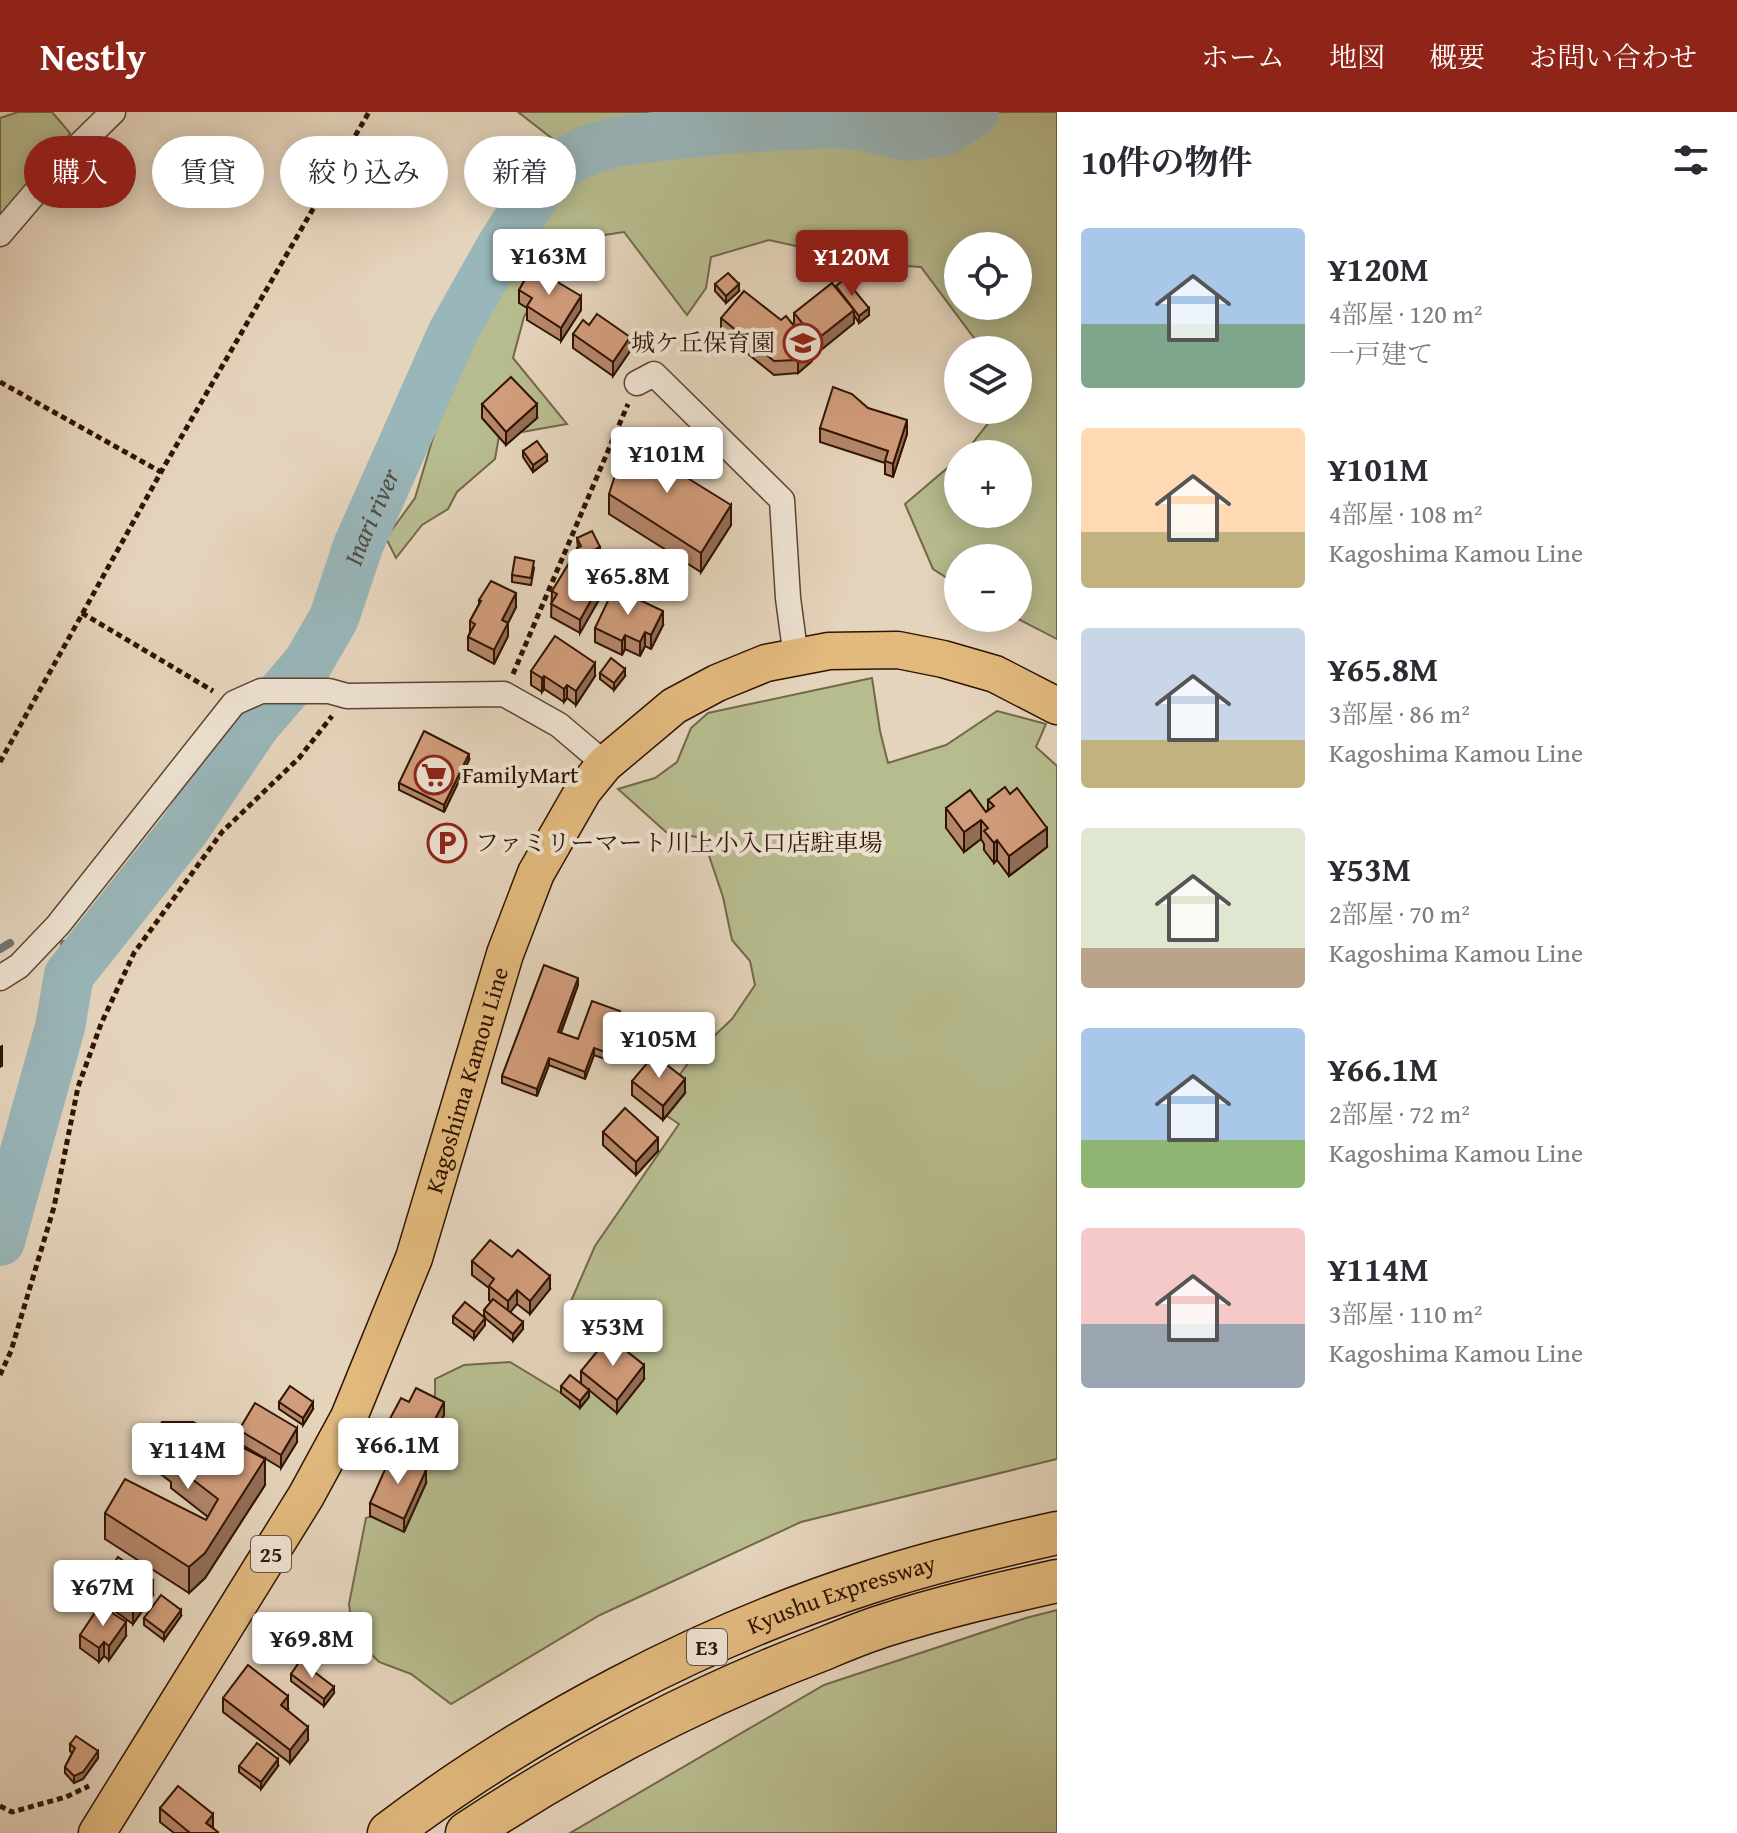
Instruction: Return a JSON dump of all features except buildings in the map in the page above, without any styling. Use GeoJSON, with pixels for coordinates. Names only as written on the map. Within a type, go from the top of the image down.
{"type":"FeatureCollection","features":[{"type":"Feature","properties":{"kind":"highway","name":"Kyushu Expressway"},"geometry":{"type":"LineString","coordinates":[[389,1833],[495,1759],[590,1704],[760,1623],[868,1582],[980,1550],[1057,1533]]}},
{"type":"Feature","properties":{"kind":"highway","name":"Kyushu Expressway"},"geometry":{"type":"LineString","coordinates":[[467,1833],[609,1746],[695,1702],[774,1667],[884,1625],[1057,1581]]}},
{"type":"Feature","properties":{"kind":"main road","name":"Kagoshima Kamou Line"},"geometry":{"type":"LineString","coordinates":[[97,1833],[298,1509],[349,1417],[414,1258],[505,954],[536,873],[583,791],[605,764],[674,706],[717,683],[766,663],[829,651],[898,650],[995,674],[1057,706]]}},
{"type":"Feature","properties":{"kind":"street"},"geometry":{"type":"LineString","coordinates":[[0,234],[59,165],[113,112]]}},
{"type":"Feature","properties":{"kind":"street"},"geometry":{"type":"LineString","coordinates":[[637,383],[654,374],[782,500],[788,598],[796,658]]}},
{"type":"Feature","properties":{"kind":"street"},"geometry":{"type":"LineString","coordinates":[[0,978],[19,966],[58,925],[234,703],[261,691],[504,694],[559,725],[605,764]]}},
{"type":"Feature","properties":{"kind":"path"},"geometry":{"type":"LineString","coordinates":[[0,762],[161,472],[369,112]]}},
{"type":"Feature","properties":{"kind":"path"},"geometry":{"type":"LineString","coordinates":[[0,382],[161,472]]}},
{"type":"Feature","properties":{"kind":"path"},"geometry":{"type":"LineString","coordinates":[[504,694],[637,383]]}},
{"type":"Feature","properties":{"kind":"path"},"geometry":{"type":"LineString","coordinates":[[82,613],[234,703]]}},
{"type":"Feature","properties":{"kind":"path"},"geometry":{"type":"LineString","coordinates":[[0,1375],[11,1351],[54,1207],[78,1087],[101,1024],[134,953],[222,832],[299,758],[338,693]]}},
{"type":"Feature","properties":{"kind":"path"},"geometry":{"type":"LineString","coordinates":[[0,1806],[12,1812],[66,1797],[138,1764]]}},
{"type":"Feature","properties":{"kind":"green space"},"geometry":{"type":"Polygon","coordinates":[[[18,112],[52,112],[70,133],[68,136],[24,136],[24,199],[0,234],[0,118],[18,112]]]}},
{"type":"Feature","properties":{"kind":"green space"},"geometry":{"type":"Polygon","coordinates":[[[518,112],[1057,112],[1057,639],[1032,626],[1032,544],[944,544],[944,576],[933,569],[905,504],[944,471],[944,528],[1032,528],[1032,440],[975,440],[988,424],[1032,424],[1032,336],[973,336],[961,320],[1032,320],[1032,232],[944,232],[944,298],[921,267],[877,264],[769,240],[711,257],[706,288],[687,315],[624,232],[598,236],[552,270],[524,317],[513,358],[567,424],[499,436],[495,459],[457,492],[448,509],[422,525],[396,558],[386,538],[415,498],[435,431],[432,338],[487,233],[505,208],[576,208],[576,136],[549,136],[518,112]]]}},
{"type":"Feature","properties":{"kind":"green space"},"geometry":{"type":"Polygon","coordinates":[[[872,678],[888,763],[946,745],[997,711],[1046,724],[1036,747],[1057,766],[1057,1459],[801,1522],[600,1615],[451,1704],[411,1674],[379,1662],[353,1636],[349,1604],[366,1518],[396,1509],[416,1483],[432,1430],[435,1379],[464,1365],[510,1362],[566,1396],[618,1345],[597,1326],[568,1308],[595,1246],[679,1124],[655,1108],[695,1054],[732,1019],[755,985],[750,961],[732,940],[723,897],[703,838],[666,832],[618,789],[655,778],[677,762],[691,728],[708,713],[872,678]]]}},
{"type":"Feature","properties":{"kind":"green space"},"geometry":{"type":"Polygon","coordinates":[[[1057,1610],[1057,1833],[570,1833],[824,1685],[1057,1610]]]}},
{"type":"Feature","properties":{"kind":"waterway","name":"Inari river"},"geometry":{"type":"LineString","coordinates":[[0,1241],[60,1027],[69,975],[184,830],[255,725],[308,663],[334,618],[358,546],[453,332],[540,186],[563,163],[592,148],[621,141],[722,129],[827,123],[854,124],[905,136],[942,132],[974,112]]}},
{"type":"Feature","properties":{"kind":"waterway"},"geometry":{"type":"LineString","coordinates":[[0,949],[10,943]]}},
{"type":"Feature","properties":{"kind":"waterway"},"geometry":{"type":"LineString","coordinates":[[64,944],[91,946]]}},
{"type":"Feature","properties":{"kind":"place","name":"城ケ丘保育園"},"geometry":{"type":"Point","coordinates":[803,343]}},
{"type":"Feature","properties":{"kind":"place","name":"FamilyMart"},"geometry":{"type":"Point","coordinates":[434,775]}},
{"type":"Feature","properties":{"kind":"place","name":"ファミリーマート川上小入口店駐車場"},"geometry":{"type":"Point","coordinates":[447,843]}}]}
